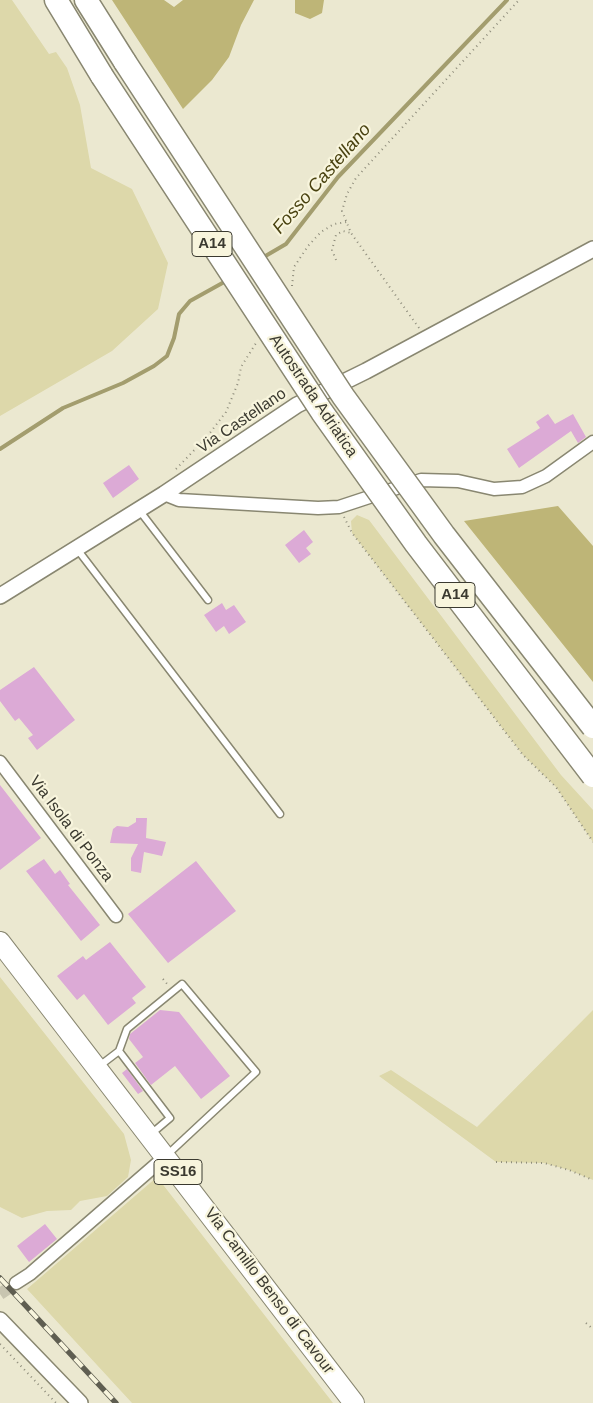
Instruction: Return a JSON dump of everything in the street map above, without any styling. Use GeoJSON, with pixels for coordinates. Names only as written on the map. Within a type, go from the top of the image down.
{"type":"FeatureCollection","features":[{"type":"Feature","properties":{"kind":"highway","name":"Autostrada Adriatica"},"geometry":{"type":"LineString","coordinates":[[56,0],[102,76],[322,412],[416,544],[593,776]]}},
{"type":"Feature","properties":{"kind":"highway","name":"Autostrada Adriatica"},"geometry":{"type":"LineString","coordinates":[[86,0],[343,396],[444,535],[593,727]]}},
{"type":"Feature","properties":{"kind":"main road","name":"Via Camillo Benso di Cavour"},"geometry":{"type":"LineString","coordinates":[[0,942],[354,1403]]}},
{"type":"Feature","properties":{"kind":"street","name":"Via Castellano"},"geometry":{"type":"LineString","coordinates":[[0,596],[164,494],[297,404],[366,370],[593,249]]}},
{"type":"Feature","properties":{"kind":"street"},"geometry":{"type":"LineString","coordinates":[[164,494],[179,500],[339,507],[421,480],[458,480],[494,489],[522,487],[546,476],[593,442]]}},
{"type":"Feature","properties":{"kind":"street","name":"Via Isola di Ponza"},"geometry":{"type":"LineString","coordinates":[[0,762],[116,916]]}},
{"type":"Feature","properties":{"kind":"street"},"geometry":{"type":"LineString","coordinates":[[16,1283],[30,1274],[166,1156]]}},
{"type":"Feature","properties":{"kind":"street"},"geometry":{"type":"LineString","coordinates":[[0,1320],[80,1403]]}},
{"type":"Feature","properties":{"kind":"lane"},"geometry":{"type":"LineString","coordinates":[[139,510],[208,600]]}},
{"type":"Feature","properties":{"kind":"lane"},"geometry":{"type":"LineString","coordinates":[[76,548],[280,814]]}},
{"type":"Feature","properties":{"kind":"lane"},"geometry":{"type":"LineString","coordinates":[[97,1067],[119,1051],[127,1029],[182,984],[256,1072],[166,1156]]}},
{"type":"Feature","properties":{"kind":"lane"},"geometry":{"type":"LineString","coordinates":[[119,1051],[170,1118],[150,1135]]}},
{"type":"Feature","properties":{"kind":"path"},"geometry":{"type":"LineString","coordinates":[[416,323],[350,233],[342,211],[347,194],[356,178],[518,0]]}},
{"type":"Feature","properties":{"kind":"path"},"geometry":{"type":"LineString","coordinates":[[289,292],[292,285],[294,266],[308,246],[321,232],[334,224],[347,222]]}},
{"type":"Feature","properties":{"kind":"path"},"geometry":{"type":"LineString","coordinates":[[336,260],[332,250],[336,235],[343,231],[350,233]]}},
{"type":"Feature","properties":{"kind":"path"},"geometry":{"type":"LineString","coordinates":[[176,469],[226,412],[238,383],[240,367],[260,339]]}},
{"type":"Feature","properties":{"kind":"path"},"geometry":{"type":"LineString","coordinates":[[339,507],[352,533],[523,755],[556,787],[593,842]]}},
{"type":"Feature","properties":{"kind":"path"},"geometry":{"type":"LineString","coordinates":[[496,1162],[544,1163],[569,1170],[593,1180]]}},
{"type":"Feature","properties":{"kind":"path"},"geometry":{"type":"LineString","coordinates":[[586,1323],[593,1329]]}},
{"type":"Feature","properties":{"kind":"path"},"geometry":{"type":"LineString","coordinates":[[0,1344],[56,1403]]}},
{"type":"Feature","properties":{"kind":"shaded area"},"geometry":{"type":"Polygon","coordinates":[[[0,0],[12,0],[49,54],[56,52],[67,68],[80,105],[91,168],[132,189],[168,263],[158,309],[112,351],[0,416],[0,0]]]}},
{"type":"Feature","properties":{"kind":"shaded area"},"geometry":{"type":"Polygon","coordinates":[[[112,0],[164,0],[174,7],[183,0],[254,0],[241,25],[229,57],[212,80],[183,109],[112,0]]]}},
{"type":"Feature","properties":{"kind":"shaded area"},"geometry":{"type":"Polygon","coordinates":[[[295,0],[324,0],[322,13],[310,19],[295,13],[295,0]]]}},
{"type":"Feature","properties":{"kind":"shaded area"},"geometry":{"type":"Polygon","coordinates":[[[558,506],[593,546],[593,682],[464,521],[558,506]]]}},
{"type":"Feature","properties":{"kind":"shaded area"},"geometry":{"type":"Polygon","coordinates":[[[357,515],[369,520],[561,775],[593,810],[593,842],[556,787],[523,755],[352,533],[351,521],[357,515]]]}},
{"type":"Feature","properties":{"kind":"shaded area"},"geometry":{"type":"Polygon","coordinates":[[[0,977],[124,1134],[131,1160],[128,1177],[107,1196],[80,1201],[71,1210],[47,1211],[22,1218],[0,1207],[0,977]]]}},
{"type":"Feature","properties":{"kind":"shaded area"},"geometry":{"type":"Polygon","coordinates":[[[593,1010],[593,1180],[569,1170],[544,1163],[496,1162],[379,1076],[391,1070],[477,1127],[593,1010]]]}},
{"type":"Feature","properties":{"kind":"shaded area"},"geometry":{"type":"Polygon","coordinates":[[[157,1177],[333,1403],[132,1403],[27,1289],[157,1177]]]}},
{"type":"Feature","properties":{"kind":"building"},"geometry":{"type":"Polygon","coordinates":[[[548,414],[555,424],[573,414],[586,437],[578,443],[571,431],[519,468],[507,449],[540,428],[536,422],[548,414]]]}},
{"type":"Feature","properties":{"kind":"building"},"geometry":{"type":"Polygon","coordinates":[[[129,465],[139,479],[113,498],[103,483],[129,465]]]}},
{"type":"Feature","properties":{"kind":"building"},"geometry":{"type":"Polygon","coordinates":[[[304,530],[313,542],[306,548],[311,554],[299,563],[285,545],[304,530]]]}},
{"type":"Feature","properties":{"kind":"building"},"geometry":{"type":"Polygon","coordinates":[[[222,603],[226,610],[234,605],[246,622],[229,634],[224,626],[216,632],[204,615],[222,603]]]}},
{"type":"Feature","properties":{"kind":"building"},"geometry":{"type":"Polygon","coordinates":[[[34,667],[75,720],[37,750],[28,738],[33,735],[19,718],[15,721],[0,701],[0,690],[34,667]]]}},
{"type":"Feature","properties":{"kind":"building"},"geometry":{"type":"Polygon","coordinates":[[[0,785],[41,838],[0,870],[0,785]]]}},
{"type":"Feature","properties":{"kind":"building"},"geometry":{"type":"Polygon","coordinates":[[[136,818],[147,818],[146,838],[166,842],[162,856],[144,852],[141,873],[131,871],[131,858],[138,844],[110,843],[113,829],[117,826],[128,827],[136,822],[136,818]]]}},
{"type":"Feature","properties":{"kind":"building"},"geometry":{"type":"Polygon","coordinates":[[[44,859],[55,874],[60,870],[70,884],[68,885],[100,925],[81,941],[26,871],[44,859]]]}},
{"type":"Feature","properties":{"kind":"building"},"geometry":{"type":"Polygon","coordinates":[[[196,861],[236,911],[168,963],[128,914],[196,861]]]}},
{"type":"Feature","properties":{"kind":"building"},"geometry":{"type":"Polygon","coordinates":[[[110,942],[146,987],[132,998],[136,1003],[108,1025],[84,994],[77,1000],[57,976],[83,956],[86,960],[110,942]]]}},
{"type":"Feature","properties":{"kind":"building"},"geometry":{"type":"Polygon","coordinates":[[[160,1010],[179,1012],[230,1076],[201,1099],[175,1066],[151,1085],[135,1063],[143,1057],[129,1039],[130,1034],[160,1010]]]}},
{"type":"Feature","properties":{"kind":"building"},"geometry":{"type":"Polygon","coordinates":[[[127,1069],[143,1091],[138,1094],[122,1073],[127,1069]]]}},
{"type":"Feature","properties":{"kind":"building"},"geometry":{"type":"Polygon","coordinates":[[[45,1224],[57,1239],[29,1262],[17,1246],[45,1224]]]}},
{"type":"Feature","properties":{"kind":"waterway","name":"Fosso Castellano"},"geometry":{"type":"LineString","coordinates":[[262,258],[286,244],[338,177],[507,0]]}},
{"type":"Feature","properties":{"kind":"waterway","name":"Fosso Castellano"},"geometry":{"type":"LineString","coordinates":[[0,449],[63,408],[123,383],[154,366],[167,356],[174,338],[179,314],[190,301],[226,281]]}},
{"type":"Feature","properties":{"kind":"tunnel"},"geometry":{"type":"LineString","coordinates":[[0,1294],[16,1283]]}},
{"type":"Feature","properties":{"kind":"railway"},"geometry":{"type":"LineString","coordinates":[[0,1278],[116,1403]]}}]}
